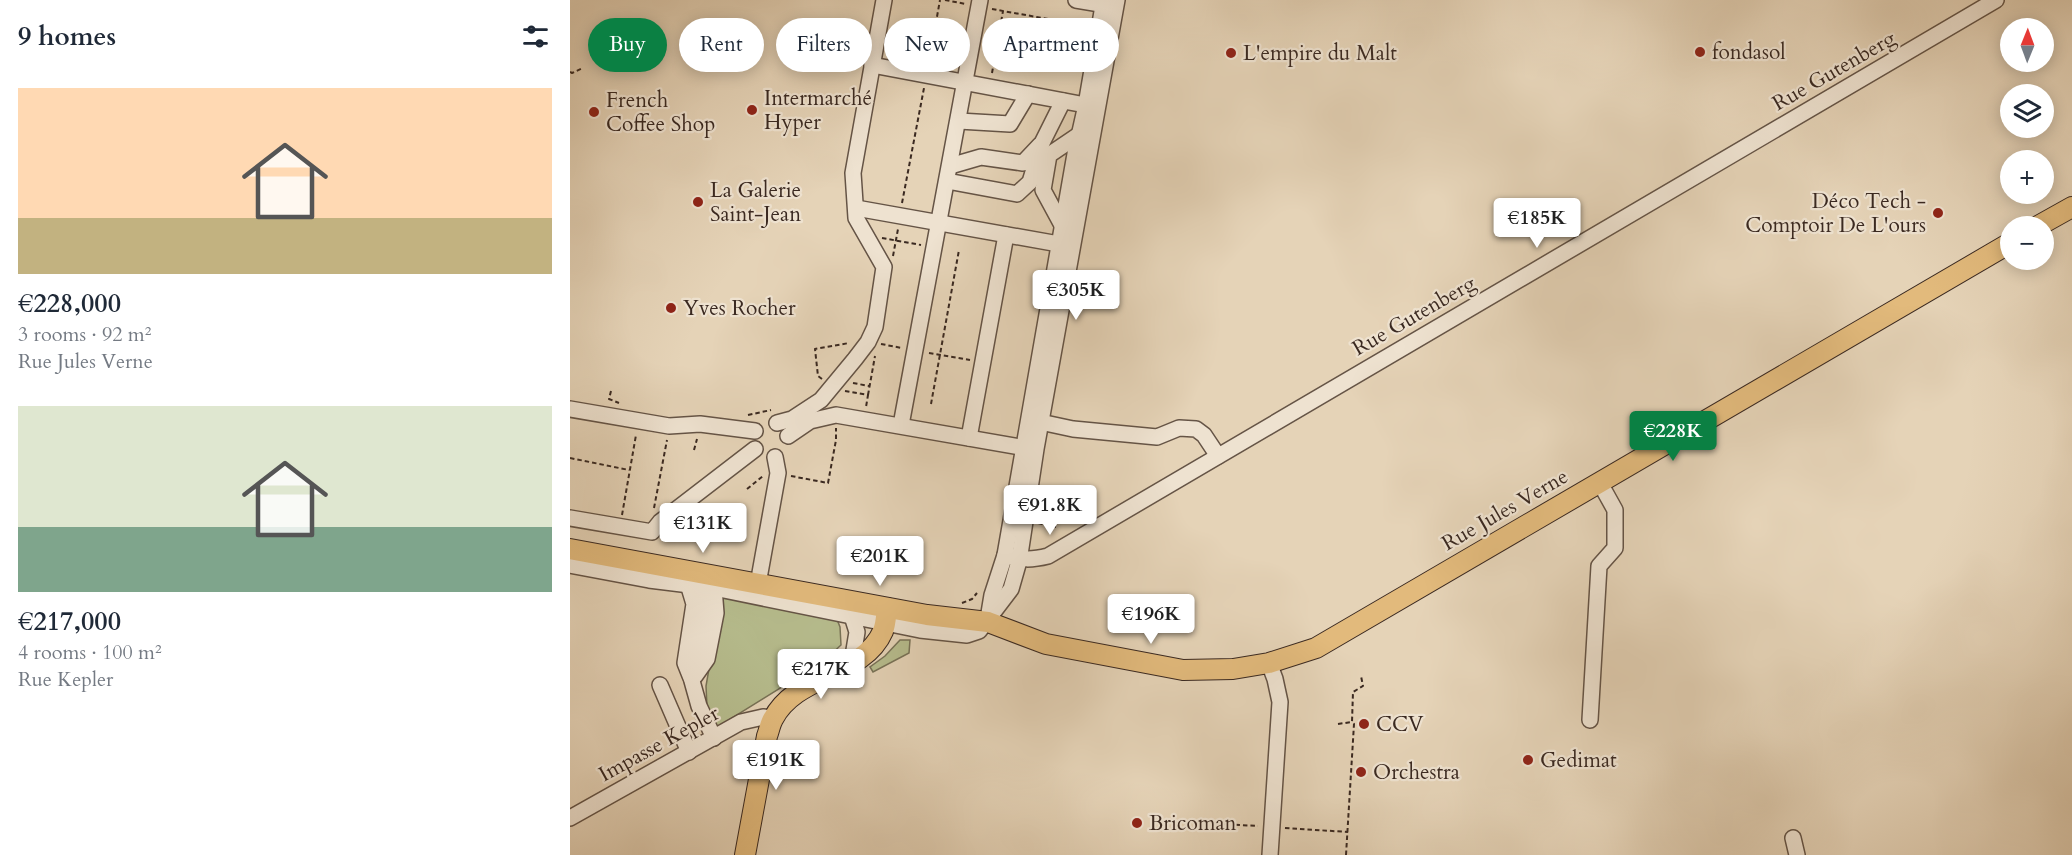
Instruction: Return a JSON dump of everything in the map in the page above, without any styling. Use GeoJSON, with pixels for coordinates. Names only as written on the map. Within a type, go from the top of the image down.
{"type":"FeatureCollection","features":[{"type":"Feature","properties":{"kind":"main road"},"geometry":{"type":"LineString","coordinates":[[2054,217],[2072,207]]}},
{"type":"Feature","properties":{"kind":"main road","name":"Rue Jules Verne"},"geometry":{"type":"LineString","coordinates":[[570,549],[758,584],[886,615],[988,622],[1054,646],[1183,670],[1233,669],[1269,663],[1316,648],[2000,249]]}},
{"type":"Feature","properties":{"kind":"main road"},"geometry":{"type":"LineString","coordinates":[[745,855],[767,736],[773,718],[784,704],[802,689],[868,652],[883,630],[886,615]]}},
{"type":"Feature","properties":{"kind":"street"},"geometry":{"type":"LineString","coordinates":[[884,0],[872,65],[1091,106]]}},
{"type":"Feature","properties":{"kind":"street"},"geometry":{"type":"LineString","coordinates":[[1076,0],[1110,3]]}},
{"type":"Feature","properties":{"kind":"street","name":"Rue Gutenberg"},"geometry":{"type":"LineString","coordinates":[[1012,557],[1032,560],[1048,556],[1996,0]]}},
{"type":"Feature","properties":{"kind":"street"},"geometry":{"type":"LineString","coordinates":[[901,425],[979,3]]}},
{"type":"Feature","properties":{"kind":"street"},"geometry":{"type":"LineString","coordinates":[[1104,18],[1110,3]]}},
{"type":"Feature","properties":{"kind":"street"},"geometry":{"type":"LineString","coordinates":[[988,622],[1011,589],[1012,557],[1029,449],[1110,3]]}},
{"type":"Feature","properties":{"kind":"street"},"geometry":{"type":"LineString","coordinates":[[775,416],[788,436],[786,448],[775,457],[764,456],[755,449],[753,440],[755,431],[775,416],[792,419],[804,413],[872,347],[884,267],[856,218],[853,173],[871,72]]}},
{"type":"Feature","properties":{"kind":"street"},"geometry":{"type":"LineString","coordinates":[[1066,246],[1063,227],[1080,134],[1091,106],[1095,72]]}},
{"type":"Feature","properties":{"kind":"street"},"geometry":{"type":"LineString","coordinates":[[959,121],[1011,124],[1028,94]]}},
{"type":"Feature","properties":{"kind":"street"},"geometry":{"type":"LineString","coordinates":[[949,174],[1017,194],[1030,182],[1042,143],[1063,101]]}},
{"type":"Feature","properties":{"kind":"street"},"geometry":{"type":"LineString","coordinates":[[1063,227],[1043,190],[1049,155],[1080,134]]}},
{"type":"Feature","properties":{"kind":"street"},"geometry":{"type":"LineString","coordinates":[[949,174],[981,157],[1023,163],[1042,143]]}},
{"type":"Feature","properties":{"kind":"street"},"geometry":{"type":"LineString","coordinates":[[856,208],[1066,246]]}},
{"type":"Feature","properties":{"kind":"street"},"geometry":{"type":"LineString","coordinates":[[969,438],[1006,235]]}},
{"type":"Feature","properties":{"kind":"street"},"geometry":{"type":"LineString","coordinates":[[570,409],[669,426],[700,424],[755,431]]}},
{"type":"Feature","properties":{"kind":"street"},"geometry":{"type":"LineString","coordinates":[[788,436],[819,417],[836,415],[1029,449]]}},
{"type":"Feature","properties":{"kind":"street"},"geometry":{"type":"LineString","coordinates":[[1034,421],[1073,429],[1157,437],[1179,428],[1196,429],[1204,435],[1218,456]]}},
{"type":"Feature","properties":{"kind":"street"},"geometry":{"type":"LineString","coordinates":[[570,518],[652,532],[660,522],[755,449]]}},
{"type":"Feature","properties":{"kind":"street"},"geometry":{"type":"LineString","coordinates":[[1012,557],[1024,520],[1029,449]]}},
{"type":"Feature","properties":{"kind":"street"},"geometry":{"type":"LineString","coordinates":[[758,584],[778,473],[775,457]]}},
{"type":"Feature","properties":{"kind":"street"},"geometry":{"type":"LineString","coordinates":[[1590,720],[1599,566],[1615,548],[1616,510],[1600,483]]}},
{"type":"Feature","properties":{"kind":"street","name":"Rue Jules Verne"},"geometry":{"type":"LineString","coordinates":[[570,565],[649,580],[702,586],[852,616],[886,615]]}},
{"type":"Feature","properties":{"kind":"street"},"geometry":{"type":"LineString","coordinates":[[692,681],[707,659],[716,613],[702,586]]}},
{"type":"Feature","properties":{"kind":"street"},"geometry":{"type":"LineString","coordinates":[[702,586],[694,604],[685,663],[699,706],[714,738]]}},
{"type":"Feature","properties":{"kind":"street"},"geometry":{"type":"LineString","coordinates":[[852,616],[857,632],[852,662]]}},
{"type":"Feature","properties":{"kind":"street"},"geometry":{"type":"LineString","coordinates":[[1269,663],[1280,702],[1270,855]]}},
{"type":"Feature","properties":{"kind":"street"},"geometry":{"type":"LineString","coordinates":[[660,685],[688,752]]}},
{"type":"Feature","properties":{"kind":"street","name":"Impasse Kepler"},"geometry":{"type":"LineString","coordinates":[[570,818],[741,722],[763,717],[773,718]]}},
{"type":"Feature","properties":{"kind":"street"},"geometry":{"type":"LineString","coordinates":[[1793,838],[1797,855]]}},
{"type":"Feature","properties":{"kind":"path"},"geometry":{"type":"LineString","coordinates":[[892,259],[940,0]]}},
{"type":"Feature","properties":{"kind":"path"},"geometry":{"type":"LineString","coordinates":[[945,0],[979,3],[1003,11],[1040,18]]}},
{"type":"Feature","properties":{"kind":"path"},"geometry":{"type":"LineString","coordinates":[[990,87],[1003,11]]}},
{"type":"Feature","properties":{"kind":"path"},"geometry":{"type":"LineString","coordinates":[[570,72],[583,68]]}},
{"type":"Feature","properties":{"kind":"path"},"geometry":{"type":"LineString","coordinates":[[867,237],[935,248]]}},
{"type":"Feature","properties":{"kind":"path"},"geometry":{"type":"LineString","coordinates":[[931,404],[959,250]]}},
{"type":"Feature","properties":{"kind":"path"},"geometry":{"type":"LineString","coordinates":[[863,420],[868,395],[872,347],[860,342],[815,349],[818,376],[836,390],[868,395]]}},
{"type":"Feature","properties":{"kind":"path"},"geometry":{"type":"LineString","coordinates":[[611,391],[609,399],[616,401],[623,408]]}},
{"type":"Feature","properties":{"kind":"path"},"geometry":{"type":"LineString","coordinates":[[744,417],[753,413],[775,416]]}},
{"type":"Feature","properties":{"kind":"path"},"geometry":{"type":"LineString","coordinates":[[828,483],[836,440],[836,415]]}},
{"type":"Feature","properties":{"kind":"path"},"geometry":{"type":"LineString","coordinates":[[620,527],[639,421]]}},
{"type":"Feature","properties":{"kind":"path"},"geometry":{"type":"LineString","coordinates":[[650,532],[669,426]]}},
{"type":"Feature","properties":{"kind":"path"},"geometry":{"type":"LineString","coordinates":[[570,458],[630,470]]}},
{"type":"Feature","properties":{"kind":"path"},"geometry":{"type":"LineString","coordinates":[[1024,520],[1056,527]]}},
{"type":"Feature","properties":{"kind":"path"},"geometry":{"type":"LineString","coordinates":[[959,604],[972,599],[978,592]]}},
{"type":"Feature","properties":{"kind":"path"},"geometry":{"type":"LineString","coordinates":[[1346,855],[1354,724],[1352,722],[1353,692],[1363,686],[1361,676]]}},
{"type":"Feature","properties":{"kind":"path"},"geometry":{"type":"LineString","coordinates":[[1338,724],[1352,722]]}},
{"type":"Feature","properties":{"kind":"path"},"geometry":{"type":"LineString","coordinates":[[1331,831],[1348,832]]}},
{"type":"Feature","properties":{"kind":"green space"},"geometry":{"type":"Polygon","coordinates":[[[724,596],[836,617],[840,627],[841,645],[824,661],[716,728],[707,707],[706,686],[721,599],[724,596]]]}},
{"type":"Feature","properties":{"kind":"green space"},"geometry":{"type":"Polygon","coordinates":[[[900,640],[910,640],[909,653],[873,672],[870,667],[885,656],[900,640]]]}},
{"type":"Feature","properties":{"kind":"place","name":"fondasol"},"geometry":{"type":"Point","coordinates":[1700,52]}},
{"type":"Feature","properties":{"kind":"place","name":"L'empire du Malt"},"geometry":{"type":"Point","coordinates":[1231,53]}},
{"type":"Feature","properties":{"kind":"place","name":"Intermarché Hyper"},"geometry":{"type":"Point","coordinates":[752,110]}},
{"type":"Feature","properties":{"kind":"place","name":"French Coffee Shop"},"geometry":{"type":"Point","coordinates":[594,112]}},
{"type":"Feature","properties":{"kind":"place","name":"La Galerie Saint-Jean"},"geometry":{"type":"Point","coordinates":[698,202]}},
{"type":"Feature","properties":{"kind":"place","name":"Déco Tech - Comptoir De L'ours"},"geometry":{"type":"Point","coordinates":[1938,213]}},
{"type":"Feature","properties":{"kind":"place","name":"Yves Rocher"},"geometry":{"type":"Point","coordinates":[671,308]}},
{"type":"Feature","properties":{"kind":"place","name":"CCV"},"geometry":{"type":"Point","coordinates":[1364,724]}},
{"type":"Feature","properties":{"kind":"place","name":"Gedimat"},"geometry":{"type":"Point","coordinates":[1528,760]}},
{"type":"Feature","properties":{"kind":"place","name":"Orchestra"},"geometry":{"type":"Point","coordinates":[1361,772]}},
{"type":"Feature","properties":{"kind":"place","name":"Bricoman"},"geometry":{"type":"Point","coordinates":[1137,823]}}]}
